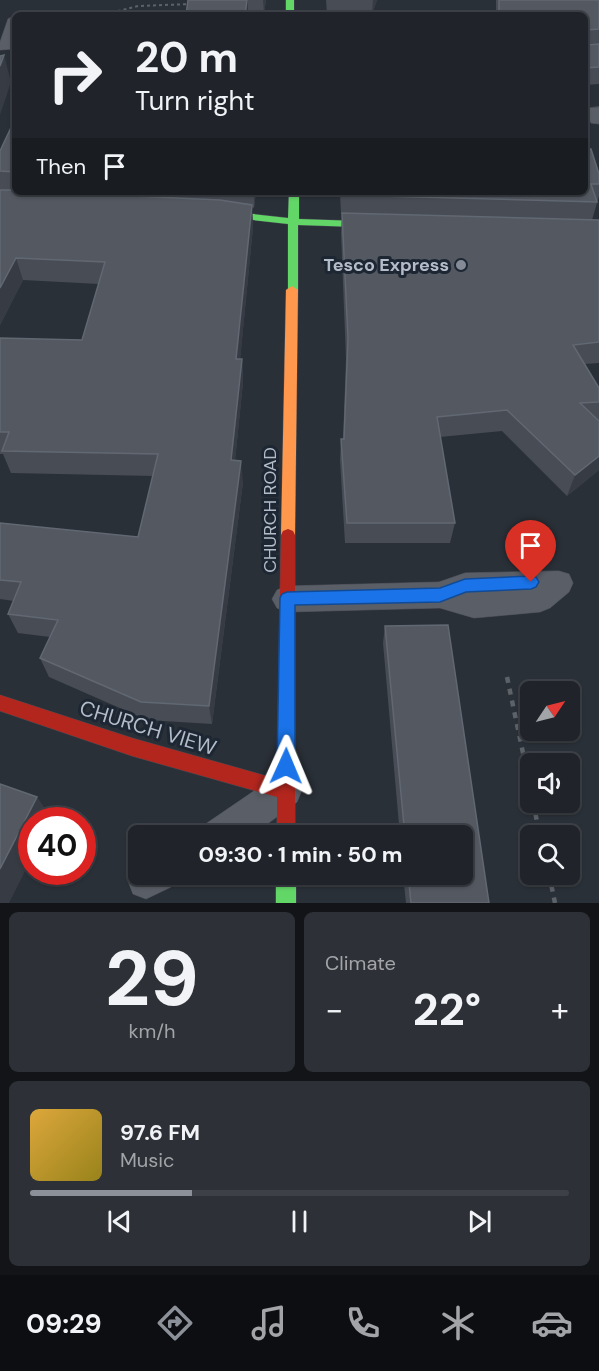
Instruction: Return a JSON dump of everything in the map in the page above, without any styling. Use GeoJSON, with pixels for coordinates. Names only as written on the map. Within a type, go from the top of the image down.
{"type":"FeatureCollection","features":[{"type":"Feature","properties":{"kind":"street","name":"CHURCH ROAD"},"geometry":{"type":"LineString","coordinates":[[286,825],[289,396],[294,195]]}},
{"type":"Feature","properties":{"kind":"street"},"geometry":{"type":"LineString","coordinates":[[200,212],[294,222],[402,226]]}},
{"type":"Feature","properties":{"kind":"street","name":"CHURCH VIEW"},"geometry":{"type":"LineString","coordinates":[[0,703],[132,747],[285,790]]}},
{"type":"Feature","properties":{"kind":"street"},"geometry":{"type":"LineString","coordinates":[[286,885],[286,903]]}},
{"type":"Feature","properties":{"kind":"lane"},"geometry":{"type":"LineString","coordinates":[[4,46],[12,25]]}},
{"type":"Feature","properties":{"kind":"lane"},"geometry":{"type":"LineString","coordinates":[[287,598],[440,595]]}},
{"type":"Feature","properties":{"kind":"lane"},"geometry":{"type":"LineString","coordinates":[[236,825],[285,790]]}},
{"type":"Feature","properties":{"kind":"path"},"geometry":{"type":"LineString","coordinates":[[114,12],[138,6],[197,4]]}},
{"type":"Feature","properties":{"kind":"path"},"geometry":{"type":"LineString","coordinates":[[507,677],[523,753]]}},
{"type":"Feature","properties":{"kind":"path"},"geometry":{"type":"LineString","coordinates":[[551,885],[555,903]]}},
{"type":"Feature","properties":{"kind":"building"},"geometry":{"type":"Polygon","coordinates":[[[188,0],[247,0],[245,12],[186,12],[188,0]]]}},
{"type":"Feature","properties":{"kind":"building"},"geometry":{"type":"Polygon","coordinates":[[[499,0],[599,0],[599,29],[588,30],[588,12],[499,12],[499,0]]]}},
{"type":"Feature","properties":{"kind":"building"},"geometry":{"type":"Polygon","coordinates":[[[599,44],[599,67],[588,68],[588,45],[599,44]]]}},
{"type":"Feature","properties":{"kind":"building"},"geometry":{"type":"Polygon","coordinates":[[[12,125],[12,172],[0,171],[0,151],[12,125]]]}},
{"type":"Feature","properties":{"kind":"building"},"geometry":{"type":"Polygon","coordinates":[[[588,149],[591,149],[599,174],[599,184],[591,184],[597,202],[342,195],[588,195],[588,149]]]}},
{"type":"Feature","properties":{"kind":"building"},"geometry":{"type":"Polygon","coordinates":[[[0,190],[12,190],[12,195],[112,195],[220,200],[252,205],[236,359],[242,359],[231,460],[241,461],[209,706],[141,702],[40,658],[58,620],[8,614],[21,582],[0,580],[0,523],[138,537],[158,454],[2,451],[9,432],[0,432],[0,338],[82,340],[105,262],[16,258],[0,288],[0,190]]]}},
{"type":"Feature","properties":{"kind":"building"},"geometry":{"type":"Polygon","coordinates":[[[342,213],[599,220],[599,342],[573,345],[599,388],[599,402],[580,403],[599,421],[599,456],[575,475],[507,410],[437,417],[455,523],[347,523],[341,439],[344,439],[348,338],[342,213]]]}},
{"type":"Feature","properties":{"kind":"building"},"geometry":{"type":"Polygon","coordinates":[[[448,625],[489,903],[411,903],[409,885],[473,885],[473,825],[404,825],[385,626],[448,625]]]}},
{"type":"Feature","properties":{"kind":"building"},"geometry":{"type":"Polygon","coordinates":[[[0,784],[37,797],[32,807],[18,807],[18,834],[0,869],[0,784]]]}},
{"type":"Feature","properties":{"kind":"traffic: fast"},"geometry":{"type":"LineString","coordinates":[[290,0],[290,12]]}},
{"type":"Feature","properties":{"kind":"traffic: fast"},"geometry":{"type":"LineString","coordinates":[[292,290],[294,195]]}},
{"type":"Feature","properties":{"kind":"traffic: fast"},"geometry":{"type":"LineString","coordinates":[[209,212],[294,222],[387,225]]}},
{"type":"Feature","properties":{"kind":"traffic: fast"},"geometry":{"type":"LineString","coordinates":[[286,885],[286,903]]}},
{"type":"Feature","properties":{"kind":"traffic: slow"},"geometry":{"type":"LineString","coordinates":[[288,535],[292,290]]}},
{"type":"Feature","properties":{"kind":"traffic: jam"},"geometry":{"type":"LineString","coordinates":[[286,825],[288,535]]}},
{"type":"Feature","properties":{"kind":"traffic: jam"},"geometry":{"type":"LineString","coordinates":[[0,703],[132,747],[285,790]]}},
{"type":"Feature","properties":{"kind":"place","name":"Tesco Express"},"geometry":{"type":"Point","coordinates":[461,265]}},
{"type":"Feature","properties":{"kind":"route"},"geometry":{"type":"LineString","coordinates":[[286,766],[287,598],[440,595],[465,585],[531,582]]}}]}
